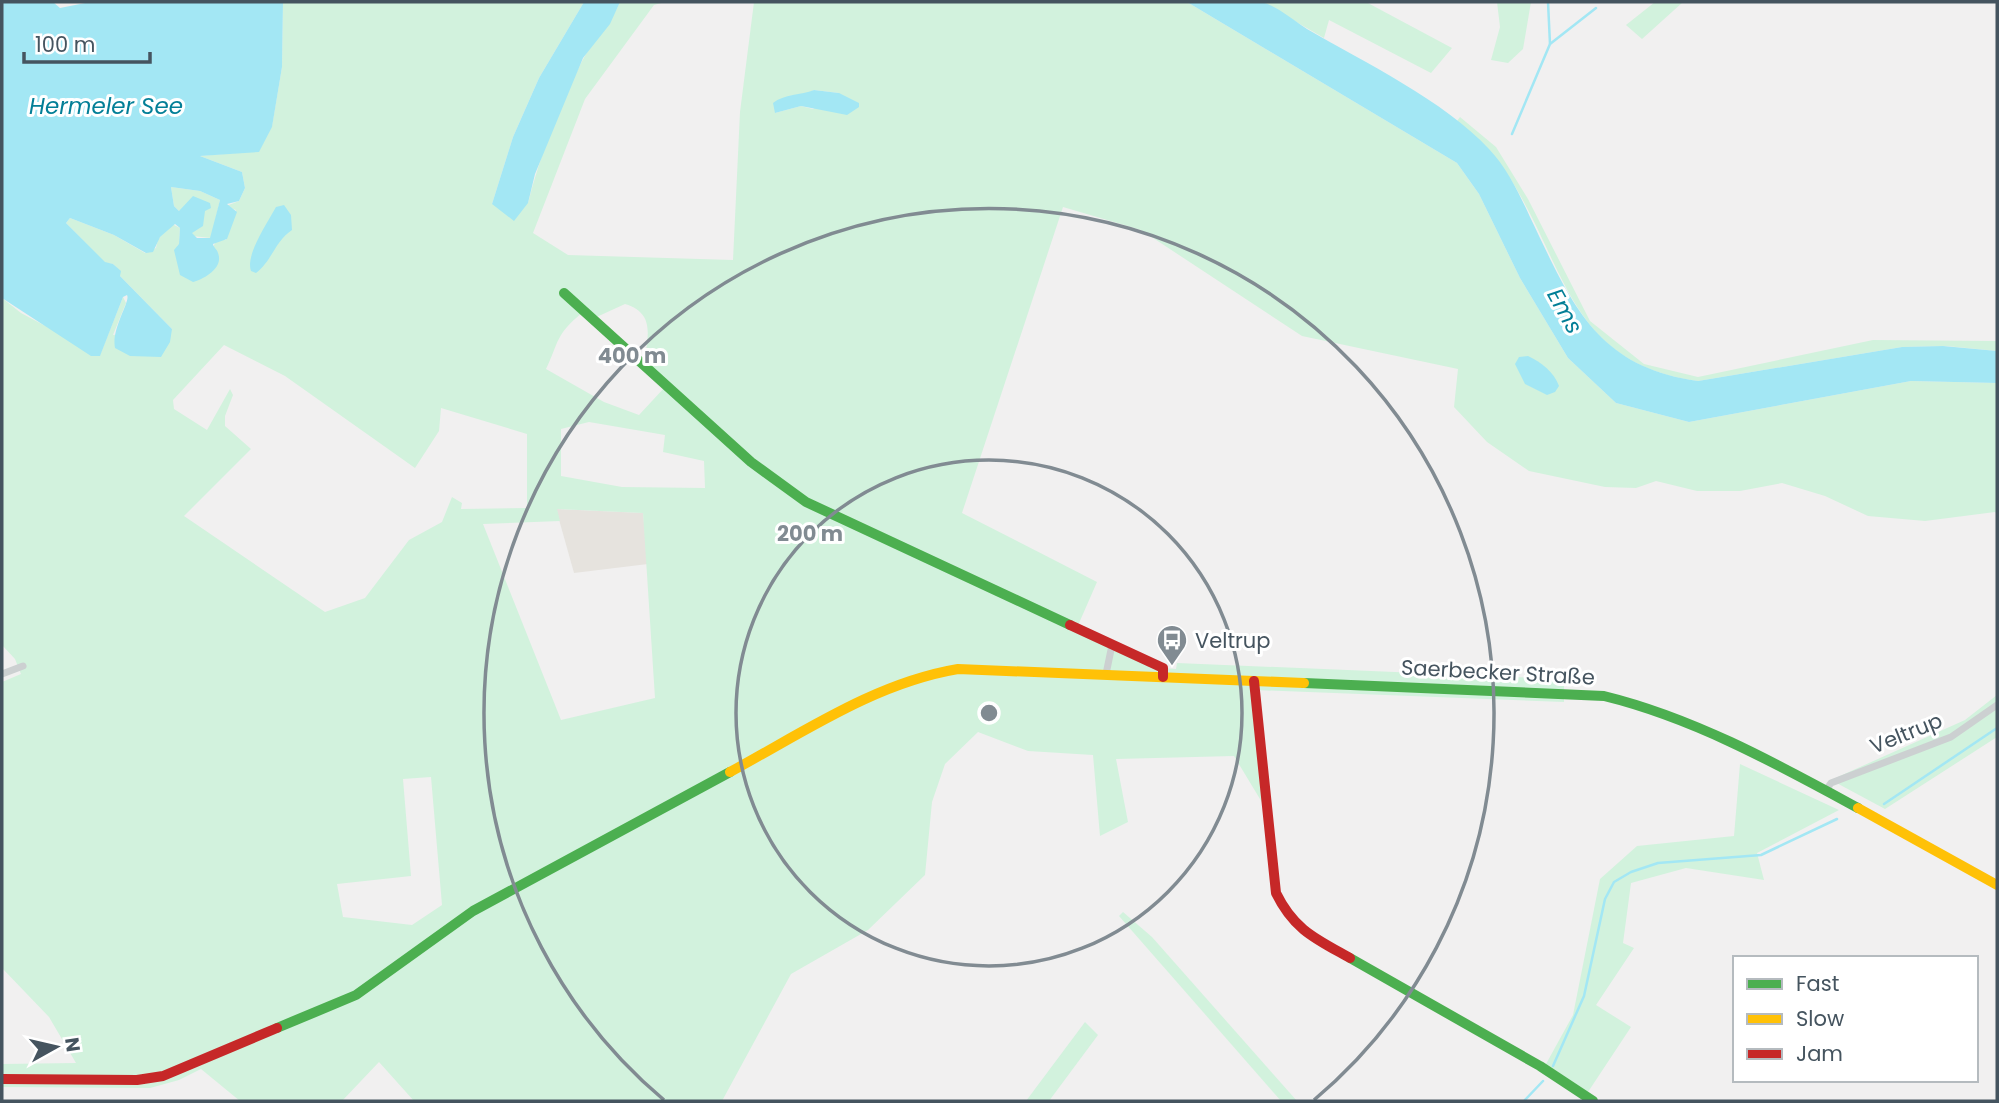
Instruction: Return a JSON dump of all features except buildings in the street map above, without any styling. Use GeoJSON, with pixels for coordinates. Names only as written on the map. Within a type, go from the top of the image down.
{"type":"FeatureCollection","features":[{"type":"Feature","properties":{"kind":"main road"},"geometry":{"type":"LineString","coordinates":[[564,293],[607,335],[751,462],[806,502],[1163,668],[1163,677]]}},
{"type":"Feature","properties":{"kind":"main road","name":"Saerbecker Straße"},"geometry":{"type":"LineString","coordinates":[[2,1079],[137,1080],[163,1076],[342,1002],[473,911],[898,683],[940,671],[970,668],[1604,696],[1658,710],[1699,727],[1826,790],[1997,885]]}},
{"type":"Feature","properties":{"kind":"main road"},"geometry":{"type":"LineString","coordinates":[[1254,681],[1276,893],[1287,916],[1303,931],[1540,1066],[1593,1101]]}},
{"type":"Feature","properties":{"kind":"street"},"geometry":{"type":"LineString","coordinates":[[1106,674],[1112,645]]}},
{"type":"Feature","properties":{"kind":"street"},"geometry":{"type":"LineString","coordinates":[[2,674],[23,666]]}},
{"type":"Feature","properties":{"kind":"street","name":"Veltrup"},"geometry":{"type":"LineString","coordinates":[[1826,790],[1831,783],[1951,737],[1997,705]]}},
{"type":"Feature","properties":{"kind":"shaded area"},"geometry":{"type":"Polygon","coordinates":[[[556,509],[643,513],[648,564],[574,573],[556,509]]]}},
{"type":"Feature","properties":{"kind":"green space"},"geometry":{"type":"Polygon","coordinates":[[[283,2],[584,2],[539,78],[513,137],[492,204],[528,203],[558,113],[574,78],[586,53],[620,2],[665,2],[654,5],[585,99],[533,233],[568,255],[733,260],[740,112],[754,2],[1187,2],[1457,163],[1479,194],[1520,278],[1568,358],[1616,403],[1689,422],[1911,381],[1997,383],[1997,514],[1995,512],[1925,521],[1868,516],[1825,496],[1782,483],[1740,491],[1697,491],[1656,481],[1636,488],[1605,487],[1529,471],[1487,442],[1454,407],[1458,369],[1302,336],[1141,230],[1063,207],[962,513],[1097,582],[1076,630],[1163,668],[1176,669],[1177,663],[1564,679],[1564,702],[1255,690],[1263,804],[1234,756],[1116,759],[1128,822],[1100,836],[1093,755],[1028,751],[978,732],[945,764],[932,802],[925,875],[868,930],[791,974],[722,1101],[414,1101],[379,1062],[342,1101],[240,1101],[201,1069],[179,1080],[150,1088],[2,1087],[2,1064],[76,1063],[49,1017],[2,968],[2,682],[21,674],[15,659],[2,645],[2,298],[21,313],[100,355],[123,297],[126,303],[113,335],[172,329],[120,276],[120,271],[113,264],[105,263],[66,223],[70,218],[114,235],[145,253],[156,248],[158,239],[172,224],[180,228],[179,245],[176,245],[213,248],[216,240],[226,240],[236,210],[226,206],[239,201],[245,188],[242,172],[200,156],[259,151],[272,126],[282,67],[283,2]],[[814,90],[804,95],[788,96],[775,113],[801,106],[813,109],[839,93],[814,90]],[[625,304],[590,320],[582,313],[562,333],[546,369],[604,402],[639,415],[665,387],[644,368],[648,338],[646,321],[635,308],[625,304]],[[224,345],[173,400],[174,409],[207,430],[230,389],[233,395],[225,416],[225,426],[251,449],[184,516],[325,612],[365,598],[409,540],[442,522],[452,497],[462,503],[461,509],[527,508],[527,434],[441,408],[439,431],[415,468],[285,376],[224,345]],[[589,422],[561,429],[561,476],[622,487],[705,488],[704,461],[663,452],[665,435],[589,422]],[[557,509],[560,521],[483,524],[561,720],[655,698],[643,513],[557,509]],[[431,777],[403,779],[411,876],[337,884],[343,917],[412,925],[442,905],[431,777]]]}},
{"type":"Feature","properties":{"kind":"green space"},"geometry":{"type":"Polygon","coordinates":[[[1262,2],[1366,2],[1452,48],[1431,73],[1329,20],[1324,38],[1262,2]]]}},
{"type":"Feature","properties":{"kind":"green space"},"geometry":{"type":"Polygon","coordinates":[[[1497,2],[1531,2],[1523,49],[1508,63],[1491,60],[1500,27],[1497,2]]]}},
{"type":"Feature","properties":{"kind":"green space"},"geometry":{"type":"Polygon","coordinates":[[[1655,2],[1683,2],[1642,39],[1626,25],[1655,2]]]}},
{"type":"Feature","properties":{"kind":"green space"},"geometry":{"type":"Polygon","coordinates":[[[1460,117],[1496,147],[1528,199],[1590,321],[1644,364],[1698,377],[1873,340],[1997,341],[1997,351],[1946,346],[1902,347],[1698,381],[1657,372],[1625,356],[1600,336],[1581,312],[1564,285],[1510,178],[1489,152],[1457,121],[1460,117]]]}},
{"type":"Feature","properties":{"kind":"green space"},"geometry":{"type":"Polygon","coordinates":[[[171,187],[200,191],[220,200],[211,238],[192,236],[192,231],[199,228],[183,209],[179,211],[174,206],[171,187]]]}},
{"type":"Feature","properties":{"kind":"green space"},"geometry":{"type":"Polygon","coordinates":[[[1997,695],[1997,737],[1885,809],[1831,780],[1965,720],[1997,695]]]}},
{"type":"Feature","properties":{"kind":"green space"},"geometry":{"type":"Polygon","coordinates":[[[1740,764],[1839,810],[1757,853],[1764,880],[1686,868],[1631,883],[1623,943],[1634,948],[1596,1005],[1631,1027],[1588,1092],[1546,1064],[1573,1015],[1600,879],[1637,846],[1734,836],[1740,764]]]}},
{"type":"Feature","properties":{"kind":"green space"},"geometry":{"type":"Polygon","coordinates":[[[1123,912],[1152,937],[1297,1101],[1281,1101],[1119,916],[1123,912]]]}},
{"type":"Feature","properties":{"kind":"green space"},"geometry":{"type":"Polygon","coordinates":[[[1085,1022],[1098,1035],[1049,1101],[1026,1101],[1085,1022]]]}},
{"type":"Feature","properties":{"kind":"water","name":"Ems"},"geometry":{"type":"Polygon","coordinates":[[[1253,1],[1273,6],[1307,29],[1427,99],[1471,131],[1507,173],[1574,303],[1610,345],[1634,361],[1663,373],[1698,381],[1902,347],[1943,346],[1997,351],[1997,383],[1911,381],[1689,422],[1616,403],[1568,358],[1520,278],[1479,194],[1457,163],[1187,2],[1253,1]]]}},
{"type":"Feature","properties":{"kind":"water","name":"Hermeler See"},"geometry":{"type":"Polygon","coordinates":[[[2,2],[53,2],[60,8],[90,2],[283,2],[282,67],[272,127],[259,152],[200,156],[242,172],[245,188],[239,201],[227,204],[237,212],[227,239],[213,244],[219,258],[216,268],[193,282],[180,275],[174,250],[179,244],[180,228],[175,224],[160,237],[153,252],[146,253],[114,235],[70,218],[66,223],[105,262],[113,264],[121,271],[120,276],[172,329],[170,342],[161,357],[130,356],[115,348],[116,332],[127,295],[123,297],[100,356],[91,356],[2,298],[2,2]],[[171,187],[174,206],[179,211],[193,196],[210,203],[211,208],[205,211],[203,226],[192,233],[197,238],[210,238],[220,200],[200,191],[171,187]]]}},
{"type":"Feature","properties":{"kind":"water"},"geometry":{"type":"Polygon","coordinates":[[[584,2],[620,2],[610,24],[583,58],[535,174],[528,203],[514,221],[492,204],[513,137],[539,78],[584,2]]]}},
{"type":"Feature","properties":{"kind":"water"},"geometry":{"type":"Polygon","coordinates":[[[814,90],[839,93],[859,103],[859,107],[847,115],[801,106],[775,113],[773,103],[777,100],[814,90]]]}},
{"type":"Feature","properties":{"kind":"water"},"geometry":{"type":"Polygon","coordinates":[[[284,205],[291,215],[292,230],[256,273],[251,271],[251,256],[258,239],[276,207],[284,205]]]}},
{"type":"Feature","properties":{"kind":"water"},"geometry":{"type":"Polygon","coordinates":[[[1528,356],[1542,364],[1554,376],[1559,386],[1555,392],[1547,395],[1525,384],[1515,364],[1519,357],[1528,356]]]}},
{"type":"Feature","properties":{"kind":"waterway"},"geometry":{"type":"LineString","coordinates":[[1548,2],[1550,44]]}},
{"type":"Feature","properties":{"kind":"waterway"},"geometry":{"type":"LineString","coordinates":[[1512,134],[1550,44],[1596,8]]}},
{"type":"Feature","properties":{"kind":"waterway"},"geometry":{"type":"LineString","coordinates":[[1884,804],[1997,728]]}},
{"type":"Feature","properties":{"kind":"waterway"},"geometry":{"type":"LineString","coordinates":[[1553,1066],[1584,996],[1605,899],[1614,882],[1631,872],[1658,863],[1761,855],[1837,819]]}},
{"type":"Feature","properties":{"kind":"waterway"},"geometry":{"type":"LineString","coordinates":[[1524,1101],[1543,1081]]}},
{"type":"Feature","properties":{"kind":"traffic: fast"},"geometry":{"type":"LineString","coordinates":[[564,293],[751,462],[806,502],[1070,625]]}},
{"type":"Feature","properties":{"kind":"traffic: fast"},"geometry":{"type":"LineString","coordinates":[[1304,683],[1604,696],[1637,705],[1703,730],[1766,759],[1858,808]]}},
{"type":"Feature","properties":{"kind":"traffic: fast"},"geometry":{"type":"LineString","coordinates":[[277,1028],[356,995],[473,911],[730,772]]}},
{"type":"Feature","properties":{"kind":"traffic: fast"},"geometry":{"type":"LineString","coordinates":[[1350,958],[1540,1066],[1593,1101]]}},
{"type":"Feature","properties":{"kind":"traffic: slow"},"geometry":{"type":"LineString","coordinates":[[730,772],[869,697],[898,685],[958,669],[1304,683]]}},
{"type":"Feature","properties":{"kind":"traffic: slow"},"geometry":{"type":"LineString","coordinates":[[1858,808],[1997,885]]}},
{"type":"Feature","properties":{"kind":"traffic: jam"},"geometry":{"type":"LineString","coordinates":[[1070,625],[1163,668],[1163,677]]}},
{"type":"Feature","properties":{"kind":"traffic: jam"},"geometry":{"type":"LineString","coordinates":[[1254,681],[1276,893],[1298,925],[1316,939],[1350,958]]}},
{"type":"Feature","properties":{"kind":"traffic: jam"},"geometry":{"type":"LineString","coordinates":[[2,1079],[137,1080],[163,1076],[277,1028]]}},
{"type":"Feature","properties":{"kind":"place","name":"Veltrup"},"geometry":{"type":"Point","coordinates":[1172,667]}}]}
